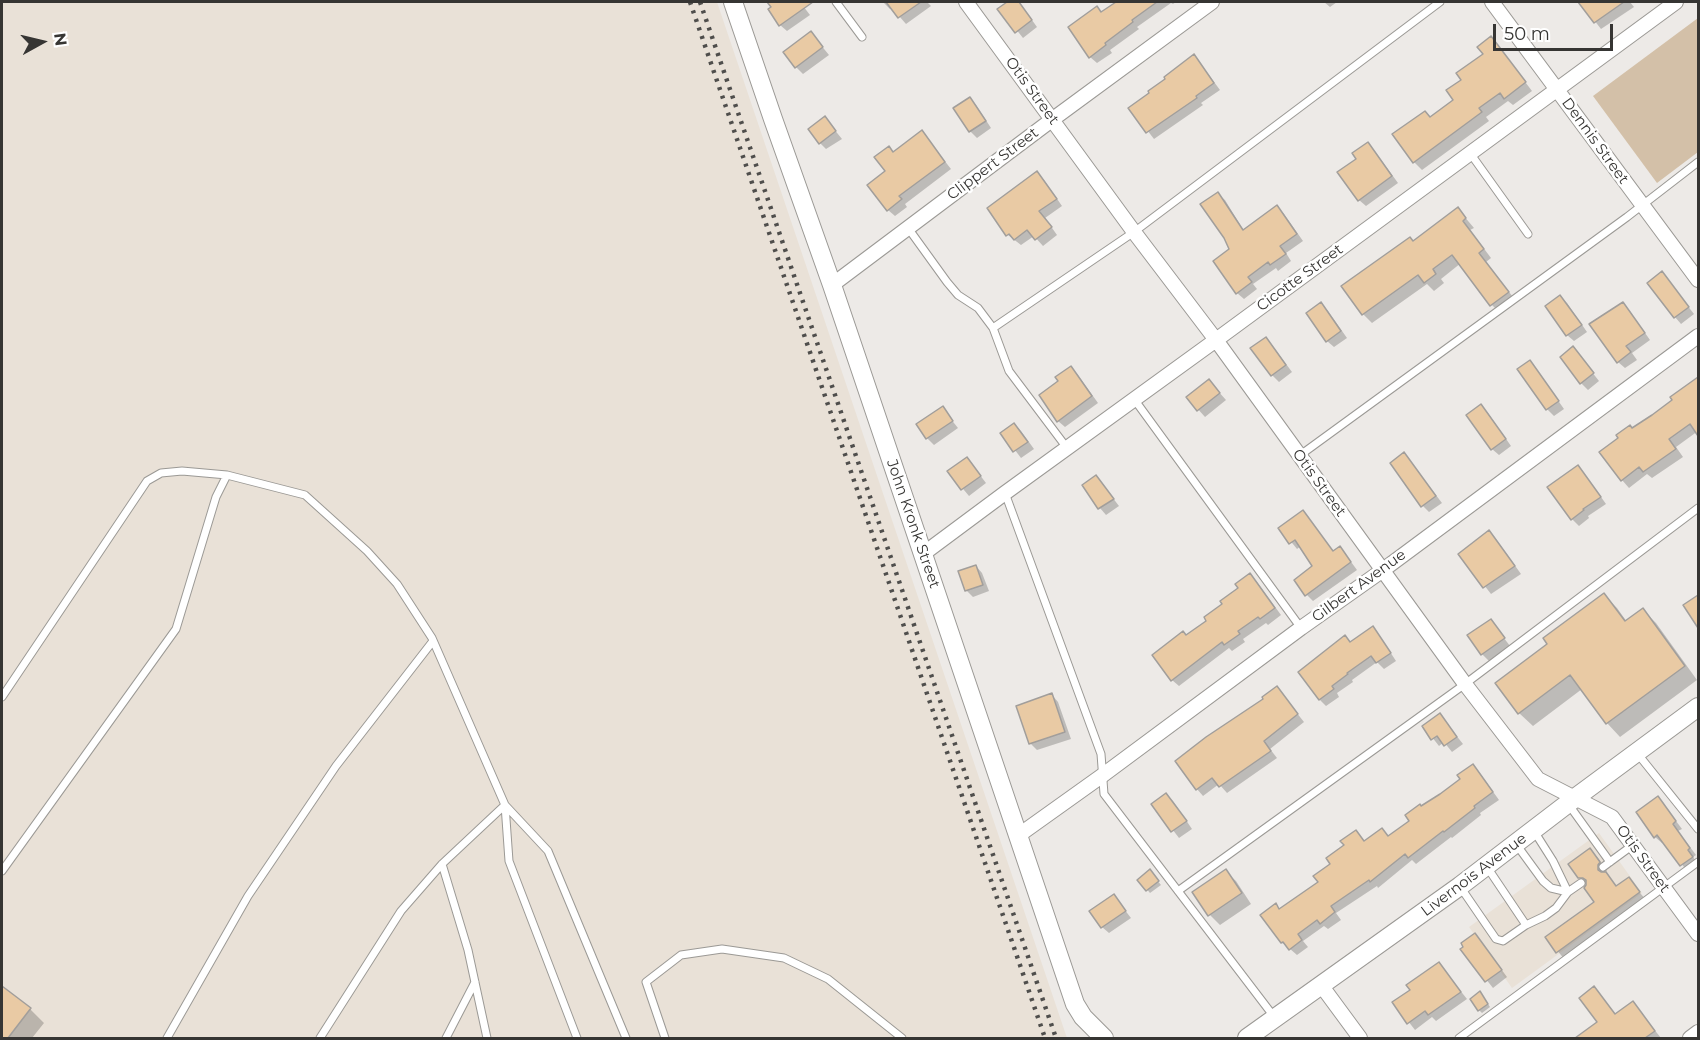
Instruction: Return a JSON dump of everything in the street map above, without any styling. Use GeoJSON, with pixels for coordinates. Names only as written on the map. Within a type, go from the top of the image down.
{"type":"FeatureCollection","features":[{"type":"Feature","properties":{"kind":"street","name":"John Kronk Street"},"geometry":{"type":"LineString","coordinates":[[733,2],[832,285],[1075,1004],[1083,1017],[1104,1038]]}},
{"type":"Feature","properties":{"kind":"street","name":"Otis Street"},"geometry":{"type":"LineString","coordinates":[[966,2],[1216,340],[1465,684],[1538,779],[1571,801],[1612,817],[1698,934]]}},
{"type":"Feature","properties":{"kind":"street","name":"Clippert Street"},"geometry":{"type":"LineString","coordinates":[[832,285],[1212,2]]}},
{"type":"Feature","properties":{"kind":"street","name":"Dennis Street"},"geometry":{"type":"LineString","coordinates":[[1492,2],[1698,280]]}},
{"type":"Feature","properties":{"kind":"street","name":"Cicotte Street"},"geometry":{"type":"LineString","coordinates":[[923,555],[1676,2]]}},
{"type":"Feature","properties":{"kind":"street","name":"Gilbert Avenue"},"geometry":{"type":"LineString","coordinates":[[1019,835],[1383,570],[1698,336]]}},
{"type":"Feature","properties":{"kind":"street","name":"Livernois Avenue"},"geometry":{"type":"LineString","coordinates":[[1247,1038],[1487,867],[1571,801],[1698,707]]}},
{"type":"Feature","properties":{"kind":"street"},"geometry":{"type":"LineString","coordinates":[[1321,985],[1360,1038]]}},
{"type":"Feature","properties":{"kind":"street"},"geometry":{"type":"LineString","coordinates":[[1690,1038],[1698,1032]]}},
{"type":"Feature","properties":{"kind":"lane"},"geometry":{"type":"LineString","coordinates":[[836,2],[862,37]]}},
{"type":"Feature","properties":{"kind":"lane"},"geometry":{"type":"LineString","coordinates":[[993,328],[1134,232],[1440,2]]}},
{"type":"Feature","properties":{"kind":"lane"},"geometry":{"type":"LineString","coordinates":[[1470,153],[1528,234]]}},
{"type":"Feature","properties":{"kind":"lane"},"geometry":{"type":"LineString","coordinates":[[1299,456],[1642,206],[1698,162]]}},
{"type":"Feature","properties":{"kind":"lane"},"geometry":{"type":"LineString","coordinates":[[908,228],[958,295],[978,308],[993,328],[1009,372],[1067,448]]}},
{"type":"Feature","properties":{"kind":"lane"},"geometry":{"type":"LineString","coordinates":[[1134,399],[1301,628]]}},
{"type":"Feature","properties":{"kind":"lane"},"geometry":{"type":"LineString","coordinates":[[2,697],[147,480],[161,473],[182,471],[226,475],[305,495],[367,551],[397,584],[433,641],[505,805],[548,851],[626,1038]]}},
{"type":"Feature","properties":{"kind":"lane"},"geometry":{"type":"LineString","coordinates":[[2,871],[176,629],[216,497],[226,475]]}},
{"type":"Feature","properties":{"kind":"lane"},"geometry":{"type":"LineString","coordinates":[[1005,493],[1101,754],[1104,794],[1275,1018]]}},
{"type":"Feature","properties":{"kind":"lane"},"geometry":{"type":"LineString","coordinates":[[1178,891],[1465,684],[1698,508]]}},
{"type":"Feature","properties":{"kind":"lane"},"geometry":{"type":"LineString","coordinates":[[167,1038],[254,887],[336,765],[433,641]]}},
{"type":"Feature","properties":{"kind":"lane"},"geometry":{"type":"LineString","coordinates":[[1637,753],[1698,829]]}},
{"type":"Feature","properties":{"kind":"lane"},"geometry":{"type":"LineString","coordinates":[[1571,801],[1610,862]]}},
{"type":"Feature","properties":{"kind":"lane"},"geometry":{"type":"LineString","coordinates":[[320,1038],[401,911],[442,864],[505,805]]}},
{"type":"Feature","properties":{"kind":"lane"},"geometry":{"type":"LineString","coordinates":[[505,805],[509,861],[578,1038]]}},
{"type":"Feature","properties":{"kind":"lane"},"geometry":{"type":"LineString","coordinates":[[1534,831],[1553,861],[1568,892]]}},
{"type":"Feature","properties":{"kind":"lane"},"geometry":{"type":"LineString","coordinates":[[1516,844],[1543,881],[1551,888],[1568,892]]}},
{"type":"Feature","properties":{"kind":"lane"},"geometry":{"type":"LineString","coordinates":[[1603,867],[1633,845]]}},
{"type":"Feature","properties":{"kind":"lane"},"geometry":{"type":"LineString","coordinates":[[1459,1038],[1698,862]]}},
{"type":"Feature","properties":{"kind":"lane"},"geometry":{"type":"LineString","coordinates":[[442,864],[468,950],[487,1038]]}},
{"type":"Feature","properties":{"kind":"lane"},"geometry":{"type":"LineString","coordinates":[[1487,867],[1526,925]]}},
{"type":"Feature","properties":{"kind":"lane"},"geometry":{"type":"LineString","coordinates":[[1460,886],[1496,939],[1503,941],[1557,908],[1568,892],[1581,883]]}},
{"type":"Feature","properties":{"kind":"lane"},"geometry":{"type":"LineString","coordinates":[[665,1038],[646,982],[681,955],[722,949],[784,958],[828,979],[902,1038]]}},
{"type":"Feature","properties":{"kind":"lane"},"geometry":{"type":"LineString","coordinates":[[446,1038],[475,981]]}},
{"type":"Feature","properties":{"kind":"shaded area"},"geometry":{"type":"Polygon","coordinates":[[[2,2],[717,2],[1067,1038],[2,1038],[2,2]]]}},
{"type":"Feature","properties":{"kind":"shaded area"},"geometry":{"type":"Polygon","coordinates":[[[1698,18],[1698,152],[1657,183],[1593,96],[1698,18]]]}},
{"type":"Feature","properties":{"kind":"shaded area"},"geometry":{"type":"Polygon","coordinates":[[[1599,833],[1642,893],[1512,988],[1469,927],[1599,833]]]}},
{"type":"Feature","properties":{"kind":"building"},"geometry":{"type":"Polygon","coordinates":[[[767,2],[813,2],[779,26],[768,9],[771,7],[767,2]]]}},
{"type":"Feature","properties":{"kind":"building"},"geometry":{"type":"Polygon","coordinates":[[[886,2],[921,2],[898,18],[886,2]]]}},
{"type":"Feature","properties":{"kind":"building"},"geometry":{"type":"Polygon","coordinates":[[[1007,2],[1019,2],[1032,20],[1015,33],[997,9],[1007,2]]]}},
{"type":"Feature","properties":{"kind":"building"},"geometry":{"type":"Polygon","coordinates":[[[1116,2],[1157,2],[1132,20],[1133,22],[1089,58],[1068,27],[1097,6],[1101,12],[1116,2]]]}},
{"type":"Feature","properties":{"kind":"building"},"geometry":{"type":"Polygon","coordinates":[[[1578,2],[1624,2],[1594,23],[1578,2]]]}},
{"type":"Feature","properties":{"kind":"building"},"geometry":{"type":"Polygon","coordinates":[[[811,31],[823,47],[795,68],[783,52],[811,31]]]}},
{"type":"Feature","properties":{"kind":"building"},"geometry":{"type":"Polygon","coordinates":[[[1491,36],[1526,82],[1504,99],[1500,93],[1479,108],[1482,112],[1413,163],[1392,134],[1425,111],[1430,117],[1453,100],[1446,90],[1461,80],[1456,73],[1483,54],[1477,47],[1491,36]]]}},
{"type":"Feature","properties":{"kind":"building"},"geometry":{"type":"Polygon","coordinates":[[[1194,54],[1214,83],[1196,96],[1197,98],[1146,133],[1128,108],[1194,54]]]}},
{"type":"Feature","properties":{"kind":"building"},"geometry":{"type":"Polygon","coordinates":[[[970,97],[986,121],[969,132],[953,108],[970,97]]]}},
{"type":"Feature","properties":{"kind":"building"},"geometry":{"type":"Polygon","coordinates":[[[825,116],[836,131],[819,144],[808,129],[825,116]]]}},
{"type":"Feature","properties":{"kind":"building"},"geometry":{"type":"Polygon","coordinates":[[[922,130],[945,162],[899,196],[902,199],[887,211],[867,185],[885,171],[874,157],[889,146],[893,152],[922,130]]]}},
{"type":"Feature","properties":{"kind":"building"},"geometry":{"type":"Polygon","coordinates":[[[1368,142],[1392,176],[1358,201],[1337,172],[1356,159],[1352,153],[1368,142]]]}},
{"type":"Feature","properties":{"kind":"building"},"geometry":{"type":"Polygon","coordinates":[[[1037,171],[1057,199],[1039,211],[1052,227],[1035,240],[1027,230],[1014,240],[1009,234],[1006,236],[987,208],[1037,171]]]}},
{"type":"Feature","properties":{"kind":"building"},"geometry":{"type":"Polygon","coordinates":[[[1218,192],[1243,230],[1277,205],[1297,234],[1280,246],[1286,254],[1270,265],[1268,262],[1248,277],[1252,282],[1236,294],[1213,261],[1229,249],[1200,204],[1218,192]]]}},
{"type":"Feature","properties":{"kind":"building"},"geometry":{"type":"Polygon","coordinates":[[[1458,207],[1466,218],[1463,221],[1484,249],[1479,253],[1509,292],[1490,306],[1452,255],[1433,269],[1436,274],[1424,283],[1418,275],[1362,315],[1341,286],[1410,237],[1413,241],[1458,207]]]}},
{"type":"Feature","properties":{"kind":"building"},"geometry":{"type":"Polygon","coordinates":[[[1662,271],[1689,307],[1674,318],[1647,283],[1662,271]]]}},
{"type":"Feature","properties":{"kind":"building"},"geometry":{"type":"Polygon","coordinates":[[[1560,295],[1582,325],[1566,336],[1545,306],[1560,295]]]}},
{"type":"Feature","properties":{"kind":"building"},"geometry":{"type":"Polygon","coordinates":[[[1321,302],[1341,331],[1326,342],[1306,313],[1321,302]]]}},
{"type":"Feature","properties":{"kind":"building"},"geometry":{"type":"Polygon","coordinates":[[[1623,302],[1645,333],[1626,346],[1631,352],[1617,363],[1589,324],[1623,302]]]}},
{"type":"Feature","properties":{"kind":"building"},"geometry":{"type":"Polygon","coordinates":[[[1266,337],[1286,365],[1271,376],[1250,348],[1266,337]]]}},
{"type":"Feature","properties":{"kind":"building"},"geometry":{"type":"Polygon","coordinates":[[[1573,346],[1594,373],[1580,384],[1560,357],[1573,346]]]}},
{"type":"Feature","properties":{"kind":"building"},"geometry":{"type":"Polygon","coordinates":[[[1530,360],[1559,401],[1546,410],[1517,369],[1530,360]]]}},
{"type":"Feature","properties":{"kind":"building"},"geometry":{"type":"Polygon","coordinates":[[[1071,366],[1092,396],[1057,422],[1039,395],[1058,381],[1055,377],[1071,366]]]}},
{"type":"Feature","properties":{"kind":"building"},"geometry":{"type":"Polygon","coordinates":[[[1698,377],[1698,436],[1690,424],[1669,439],[1676,449],[1643,472],[1639,467],[1621,481],[1599,452],[1618,438],[1616,435],[1630,425],[1632,428],[1652,415],[1672,400],[1670,397],[1698,377]]]}},
{"type":"Feature","properties":{"kind":"building"},"geometry":{"type":"Polygon","coordinates":[[[1209,379],[1220,393],[1197,411],[1186,397],[1209,379]]]}},
{"type":"Feature","properties":{"kind":"building"},"geometry":{"type":"Polygon","coordinates":[[[1481,404],[1506,439],[1491,450],[1466,415],[1481,404]]]}},
{"type":"Feature","properties":{"kind":"building"},"geometry":{"type":"Polygon","coordinates":[[[943,406],[953,421],[926,439],[916,424],[943,406]]]}},
{"type":"Feature","properties":{"kind":"building"},"geometry":{"type":"Polygon","coordinates":[[[1014,423],[1028,442],[1013,452],[1000,433],[1014,423]]]}},
{"type":"Feature","properties":{"kind":"building"},"geometry":{"type":"Polygon","coordinates":[[[1404,452],[1436,496],[1421,507],[1390,463],[1404,452]]]}},
{"type":"Feature","properties":{"kind":"building"},"geometry":{"type":"Polygon","coordinates":[[[967,457],[981,476],[961,490],[947,471],[967,457]]]}},
{"type":"Feature","properties":{"kind":"building"},"geometry":{"type":"Polygon","coordinates":[[[1578,465],[1601,497],[1571,520],[1547,487],[1578,465]]]}},
{"type":"Feature","properties":{"kind":"building"},"geometry":{"type":"Polygon","coordinates":[[[1096,475],[1114,499],[1098,509],[1082,485],[1096,475]]]}},
{"type":"Feature","properties":{"kind":"building"},"geometry":{"type":"Polygon","coordinates":[[[1303,510],[1333,551],[1340,546],[1351,562],[1305,596],[1294,580],[1312,566],[1295,540],[1289,544],[1278,528],[1303,510]]]}},
{"type":"Feature","properties":{"kind":"building"},"geometry":{"type":"Polygon","coordinates":[[[1489,530],[1515,566],[1483,588],[1458,554],[1489,530]]]}},
{"type":"Feature","properties":{"kind":"building"},"geometry":{"type":"Polygon","coordinates":[[[976,565],[983,585],[965,591],[958,571],[976,565]]]}},
{"type":"Feature","properties":{"kind":"building"},"geometry":{"type":"Polygon","coordinates":[[[1250,573],[1275,608],[1238,631],[1240,634],[1224,645],[1222,642],[1171,681],[1152,655],[1183,631],[1186,635],[1206,621],[1204,617],[1222,604],[1220,601],[1238,588],[1235,584],[1250,573]]]}},
{"type":"Feature","properties":{"kind":"building"},"geometry":{"type":"Polygon","coordinates":[[[1604,593],[1625,621],[1643,608],[1685,666],[1606,724],[1570,675],[1518,714],[1495,683],[1547,644],[1543,638],[1604,593]]]}},
{"type":"Feature","properties":{"kind":"building"},"geometry":{"type":"Polygon","coordinates":[[[1698,595],[1698,628],[1683,605],[1698,595]]]}},
{"type":"Feature","properties":{"kind":"building"},"geometry":{"type":"Polygon","coordinates":[[[1491,619],[1505,638],[1481,655],[1467,635],[1491,619]]]}},
{"type":"Feature","properties":{"kind":"building"},"geometry":{"type":"Polygon","coordinates":[[[1373,626],[1391,653],[1376,663],[1371,656],[1347,673],[1332,686],[1334,689],[1319,700],[1298,672],[1345,635],[1350,642],[1373,626]]]}},
{"type":"Feature","properties":{"kind":"building"},"geometry":{"type":"Polygon","coordinates":[[[1277,686],[1298,714],[1264,741],[1271,751],[1219,787],[1212,778],[1196,790],[1175,761],[1263,699],[1262,697],[1277,686]]]}},
{"type":"Feature","properties":{"kind":"building"},"geometry":{"type":"Polygon","coordinates":[[[1052,693],[1065,732],[1029,744],[1016,706],[1052,693]]]}},
{"type":"Feature","properties":{"kind":"building"},"geometry":{"type":"Polygon","coordinates":[[[1440,713],[1457,737],[1444,746],[1437,736],[1431,740],[1422,726],[1440,713]]]}},
{"type":"Feature","properties":{"kind":"building"},"geometry":{"type":"Polygon","coordinates":[[[1473,764],[1493,792],[1408,858],[1405,854],[1370,882],[1369,880],[1331,906],[1335,912],[1320,924],[1317,920],[1298,934],[1302,940],[1289,950],[1283,942],[1281,943],[1260,915],[1276,903],[1279,909],[1318,882],[1313,876],[1330,864],[1326,858],[1344,845],[1340,841],[1356,830],[1364,841],[1382,828],[1388,836],[1409,821],[1405,815],[1460,779],[1457,775],[1473,764]]]}},
{"type":"Feature","properties":{"kind":"building"},"geometry":{"type":"Polygon","coordinates":[[[1166,793],[1187,821],[1171,832],[1151,804],[1166,793]]]}},
{"type":"Feature","properties":{"kind":"building"},"geometry":{"type":"Polygon","coordinates":[[[1658,796],[1676,821],[1673,824],[1690,848],[1688,850],[1693,857],[1680,866],[1657,835],[1654,838],[1636,812],[1658,796]]]}},
{"type":"Feature","properties":{"kind":"building"},"geometry":{"type":"Polygon","coordinates":[[[1590,848],[1600,862],[1598,870],[1606,872],[1616,886],[1629,877],[1640,892],[1556,953],[1545,937],[1594,902],[1584,888],[1586,880],[1578,878],[1568,864],[1590,848]]]}},
{"type":"Feature","properties":{"kind":"building"},"geometry":{"type":"Polygon","coordinates":[[[1150,869],[1159,881],[1146,891],[1137,880],[1150,869]]]}},
{"type":"Feature","properties":{"kind":"building"},"geometry":{"type":"Polygon","coordinates":[[[1226,869],[1242,893],[1208,916],[1192,892],[1226,869]]]}},
{"type":"Feature","properties":{"kind":"building"},"geometry":{"type":"Polygon","coordinates":[[[1114,894],[1126,911],[1101,928],[1089,911],[1114,894]]]}},
{"type":"Feature","properties":{"kind":"building"},"geometry":{"type":"Polygon","coordinates":[[[1475,933],[1502,970],[1485,982],[1460,949],[1463,947],[1461,943],[1475,933]]]}},
{"type":"Feature","properties":{"kind":"building"},"geometry":{"type":"Polygon","coordinates":[[[1439,962],[1461,992],[1428,1015],[1425,1011],[1407,1024],[1392,1002],[1410,990],[1406,985],[1439,962]]]}},
{"type":"Feature","properties":{"kind":"building"},"geometry":{"type":"Polygon","coordinates":[[[2,986],[31,1008],[8,1038],[2,1038],[2,986]]]}},
{"type":"Feature","properties":{"kind":"building"},"geometry":{"type":"Polygon","coordinates":[[[1594,986],[1615,1014],[1633,1001],[1655,1031],[1645,1038],[1575,1038],[1597,1022],[1579,998],[1594,986]]]}},
{"type":"Feature","properties":{"kind":"building"},"geometry":{"type":"Polygon","coordinates":[[[1480,991],[1488,1004],[1478,1011],[1470,999],[1480,991]]]}},
{"type":"Feature","properties":{"kind":"railway"},"geometry":{"type":"LineString","coordinates":[[690,2],[1045,1038]]}},
{"type":"Feature","properties":{"kind":"railway"},"geometry":{"type":"LineString","coordinates":[[700,2],[1056,1038]]}}]}
